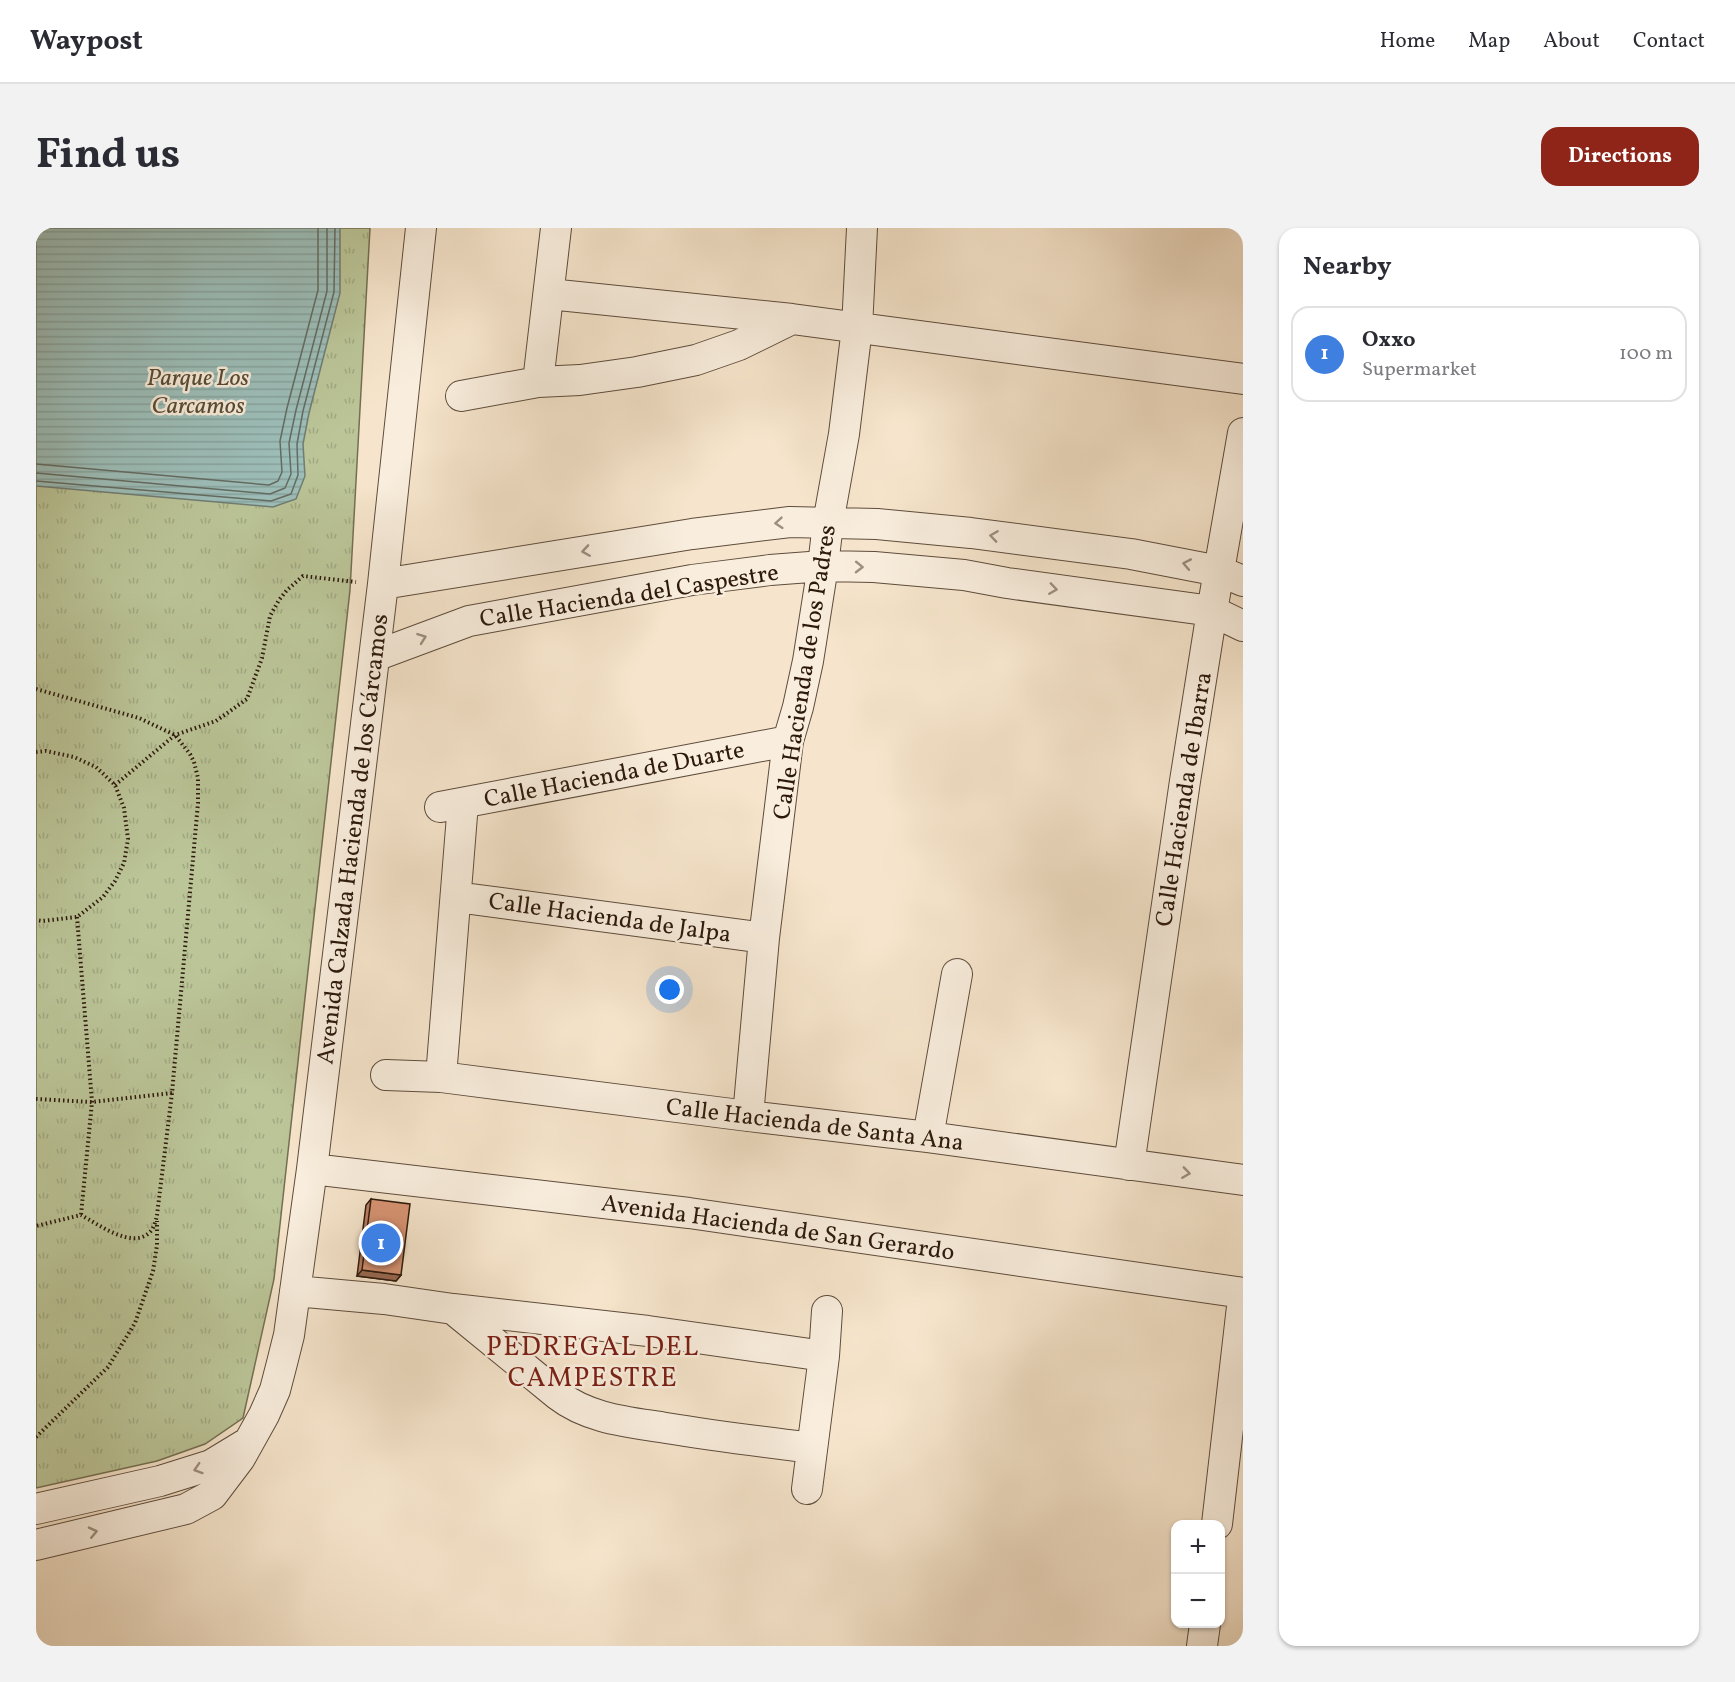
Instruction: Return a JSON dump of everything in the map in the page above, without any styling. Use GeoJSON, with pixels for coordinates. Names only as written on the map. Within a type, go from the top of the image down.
{"type":"FeatureCollection","features":[{"type":"Feature","properties":{"kind":"street","name":"Avenida Calzada Hacienda de los Cárcamos"},"geometry":{"type":"LineString","coordinates":[[36,1545],[186,1509],[212,1495],[240,1458],[264,1415],[274,1390],[289,1335],[312,1169],[375,656],[421,228]]}},
{"type":"Feature","properties":{"kind":"street"},"geometry":{"type":"LineString","coordinates":[[538,382],[556,228]]}},
{"type":"Feature","properties":{"kind":"street","name":"Calle Hacienda de los Padres"},"geometry":{"type":"LineString","coordinates":[[748,1116],[764,938],[788,741],[808,661],[828,523],[844,434],[857,328],[862,228]]}},
{"type":"Feature","properties":{"kind":"street"},"geometry":{"type":"LineString","coordinates":[[549,294],[792,319],[1243,379]]}},
{"type":"Feature","properties":{"kind":"street"},"geometry":{"type":"LineString","coordinates":[[461,396],[538,382],[580,380],[637,372],[696,360],[740,345],[792,319]]}},
{"type":"Feature","properties":{"kind":"street","name":"Calle Hacienda de Ibarra"},"geometry":{"type":"LineString","coordinates":[[1129,1165],[1212,611],[1231,576],[1243,434]]}},
{"type":"Feature","properties":{"kind":"street","name":"Calle Hacienda del Caspestre"},"geometry":{"type":"LineString","coordinates":[[383,584],[750,526],[790,522],[877,524],[971,533],[1131,554],[1231,576]]}},
{"type":"Feature","properties":{"kind":"street","name":"Calle Hacienda del Caspestre"},"geometry":{"type":"LineString","coordinates":[[375,656],[469,621],[692,580],[823,566],[874,567],[964,575],[1212,611],[1243,626]]}},
{"type":"Feature","properties":{"kind":"street","name":"Calle Hacienda de Duarte"},"geometry":{"type":"LineString","coordinates":[[456,897],[451,805],[788,741]]}},
{"type":"Feature","properties":{"kind":"street"},"geometry":{"type":"LineString","coordinates":[[441,1077],[456,897]]}},
{"type":"Feature","properties":{"kind":"street","name":"Calle Hacienda de Jalpa"},"geometry":{"type":"LineString","coordinates":[[456,897],[764,938]]}},
{"type":"Feature","properties":{"kind":"street"},"geometry":{"type":"LineString","coordinates":[[928,1137],[957,974]]}},
{"type":"Feature","properties":{"kind":"street","name":"Calle Hacienda de Santa Ana"},"geometry":{"type":"LineString","coordinates":[[386,1075],[441,1077],[928,1137],[1243,1180]]}},
{"type":"Feature","properties":{"kind":"street","name":"Avenida Hacienda de San Gerardo"},"geometry":{"type":"LineString","coordinates":[[312,1169],[688,1214],[1243,1295]]}},
{"type":"Feature","properties":{"kind":"street"},"geometry":{"type":"LineString","coordinates":[[296,1291],[384,1299],[648,1331],[824,1356]]}},
{"type":"Feature","properties":{"kind":"street"},"geometry":{"type":"LineString","coordinates":[[1217,1520],[1243,1295]]}},
{"type":"Feature","properties":{"kind":"street"},"geometry":{"type":"LineString","coordinates":[[453,1309],[558,1395],[584,1411],[612,1419],[723,1438],[812,1448]]}},
{"type":"Feature","properties":{"kind":"street"},"geometry":{"type":"LineString","coordinates":[[807,1489],[828,1311]]}},
{"type":"Feature","properties":{"kind":"street","name":"Avenida Calzada Hacienda de los Cárcamos"},"geometry":{"type":"LineString","coordinates":[[36,1509],[160,1482],[211,1465],[249,1442]]}},
{"type":"Feature","properties":{"kind":"street"},"geometry":{"type":"LineString","coordinates":[[1202,1646],[1204,1628]]}},
{"type":"Feature","properties":{"kind":"path"},"geometry":{"type":"LineString","coordinates":[[115,785],[175,735],[216,721],[247,699],[262,658],[270,616],[287,590],[303,576],[383,584]]}},
{"type":"Feature","properties":{"kind":"path"},"geometry":{"type":"LineString","coordinates":[[36,689],[139,718],[175,735],[190,754],[198,778],[198,803],[172,1093],[157,1215],[157,1245],[153,1271],[135,1323],[108,1367],[36,1437]]}},
{"type":"Feature","properties":{"kind":"path"},"geometry":{"type":"LineString","coordinates":[[36,752],[46,751],[74,757],[96,767],[115,785],[124,808],[128,839],[124,863],[115,882],[103,897],[77,917],[36,920]]}},
{"type":"Feature","properties":{"kind":"path"},"geometry":{"type":"LineString","coordinates":[[77,917],[92,1102],[81,1215]]}},
{"type":"Feature","properties":{"kind":"path"},"geometry":{"type":"LineString","coordinates":[[36,1099],[92,1102],[172,1093]]}},
{"type":"Feature","properties":{"kind":"path"},"geometry":{"type":"LineString","coordinates":[[36,1226],[81,1215],[127,1239],[144,1236],[151,1232],[157,1215]]}},
{"type":"Feature","properties":{"kind":"green space","name":"Parque Los Carcamos"},"geometry":{"type":"Polygon","coordinates":[[[36,228],[370,228],[350,590],[274,1279],[243,1418],[205,1444],[157,1461],[36,1488],[36,228]]]}},
{"type":"Feature","properties":{"kind":"water"},"geometry":{"type":"Polygon","coordinates":[[[36,228],[340,228],[340,293],[309,413],[303,444],[305,476],[296,499],[273,507],[36,486],[36,228]]]}},
{"type":"Feature","properties":{"kind":"building"},"geometry":{"type":"Polygon","coordinates":[[[371,1199],[410,1204],[401,1275],[362,1270],[371,1199]]]}},
{"type":"Feature","properties":{"kind":"place","name":"Oxxo"},"geometry":{"type":"Point","coordinates":[381,1243]}},
{"type":"Feature","properties":{"kind":"district","name":"PEDREGAL DEL CAMPESTRE"},"geometry":{"type":"Point","coordinates":[593,1362]}}]}
